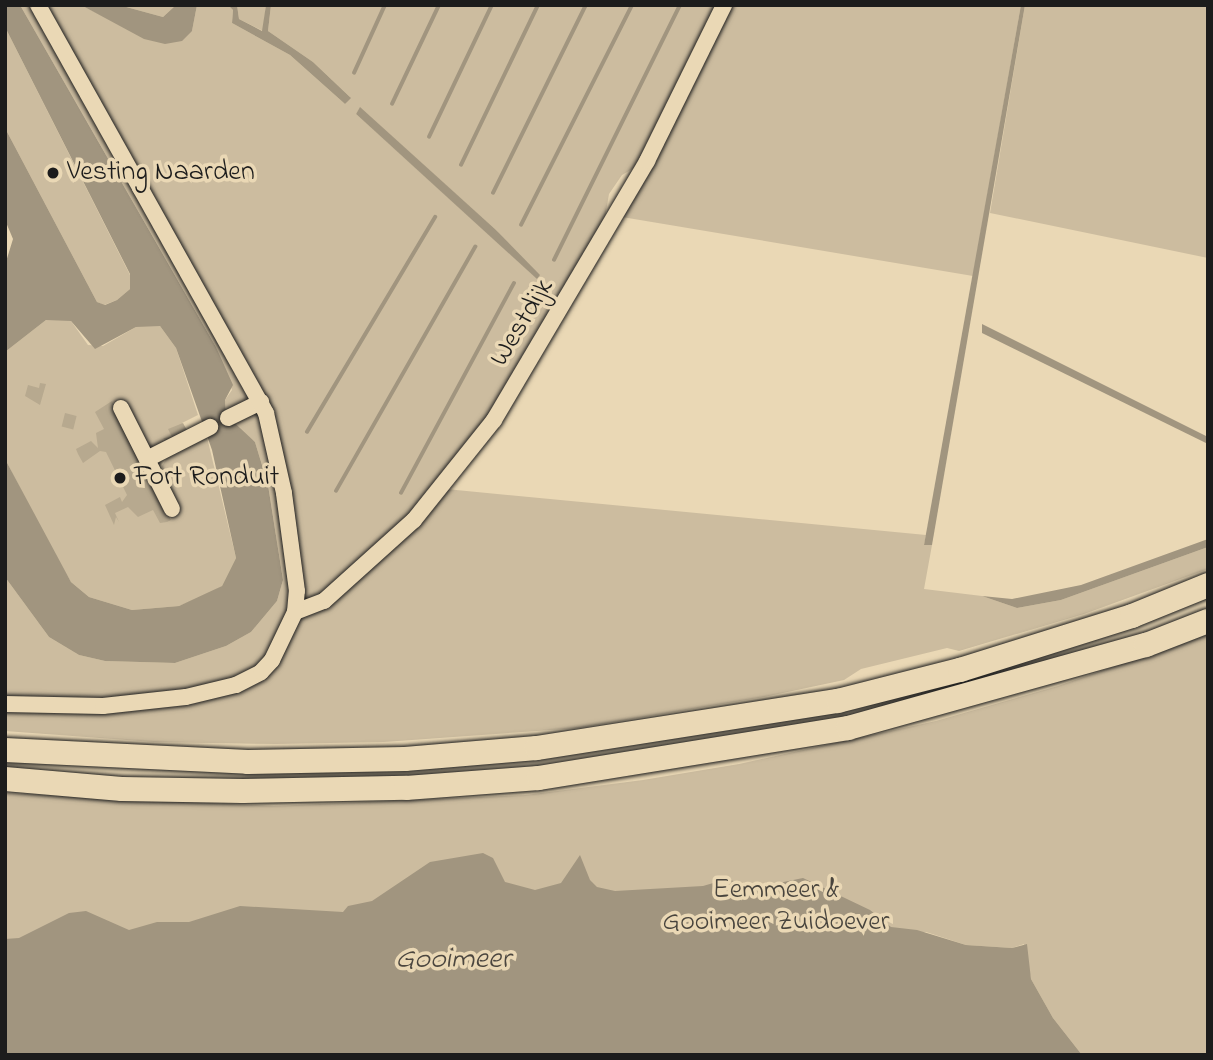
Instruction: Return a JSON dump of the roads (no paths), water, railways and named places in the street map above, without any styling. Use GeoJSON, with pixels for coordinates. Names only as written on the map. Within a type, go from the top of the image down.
{"type":"FeatureCollection","features":[{"type":"Feature","properties":{"kind":"highway"},"geometry":{"type":"LineString","coordinates":[[5,750],[248,762],[405,759],[537,748],[838,701],[960,670],[1132,615],[1208,585]]}},
{"type":"Feature","properties":{"kind":"highway"},"geometry":{"type":"LineString","coordinates":[[5,779],[122,789],[243,792],[406,788],[539,778],[848,728],[1081,665],[1208,621]]}},
{"type":"Feature","properties":{"kind":"street"},"geometry":{"type":"LineString","coordinates":[[5,704],[110,705],[186,697],[236,685],[261,672],[272,660],[295,612],[297,591],[273,432],[261,402],[38,5]]}},
{"type":"Feature","properties":{"kind":"street","name":"Westdijk"},"geometry":{"type":"LineString","coordinates":[[295,612],[324,601],[366,567],[457,471],[494,420],[640,173],[724,5]]}},
{"type":"Feature","properties":{"kind":"street"},"geometry":{"type":"LineString","coordinates":[[228,418],[261,402]]}},
{"type":"Feature","properties":{"kind":"street"},"geometry":{"type":"LineString","coordinates":[[121,408],[172,509]]}},
{"type":"Feature","properties":{"kind":"street"},"geometry":{"type":"LineString","coordinates":[[147,459],[210,427]]}},
{"type":"Feature","properties":{"kind":"water"},"geometry":{"type":"Polygon","coordinates":[[[5,5],[20,5],[216,347],[233,385],[225,400],[226,415],[255,442],[268,485],[283,580],[277,601],[251,632],[226,646],[175,663],[105,661],[79,655],[49,637],[5,577],[5,459],[71,582],[89,597],[132,610],[179,606],[222,586],[236,558],[212,450],[176,348],[160,326],[136,327],[95,349],[71,321],[46,320],[5,352],[5,265],[13,239],[5,220],[5,128],[97,302],[105,305],[117,300],[130,289],[130,274],[5,27],[5,5]]]}},
{"type":"Feature","properties":{"kind":"water"},"geometry":{"type":"Polygon","coordinates":[[[81,5],[119,5],[163,17],[176,5],[197,5],[192,31],[182,41],[165,44],[144,39],[81,5]]]}},
{"type":"Feature","properties":{"kind":"water"},"geometry":{"type":"Polygon","coordinates":[[[228,5],[237,5],[239,19],[262,31],[266,5],[271,5],[268,31],[313,62],[351,98],[345,104],[290,55],[232,23],[233,10],[228,5]]]}},
{"type":"Feature","properties":{"kind":"water"},"geometry":{"type":"Polygon","coordinates":[[[1021,5],[1025,5],[932,545],[924,545],[1021,5]]]}},
{"type":"Feature","properties":{"kind":"water"},"geometry":{"type":"Polygon","coordinates":[[[360,107],[495,229],[540,275],[537,279],[356,114],[360,107]]]}},
{"type":"Feature","properties":{"kind":"water"},"geometry":{"type":"Polygon","coordinates":[[[982,324],[1208,437],[1208,444],[982,333],[982,324]]]}},
{"type":"Feature","properties":{"kind":"water"},"geometry":{"type":"Polygon","coordinates":[[[1208,539],[1208,547],[1061,600],[1017,608],[982,596],[1012,599],[1081,585],[1208,539]]]}},
{"type":"Feature","properties":{"kind":"water","name":"Gooimeer"},"geometry":{"type":"Polygon","coordinates":[[[483,853],[493,858],[505,882],[535,890],[561,883],[580,855],[590,880],[597,887],[615,891],[703,886],[727,879],[746,885],[769,885],[803,878],[870,910],[891,927],[917,930],[966,945],[1012,948],[1027,944],[1031,979],[1053,1018],[1082,1055],[5,1055],[5,939],[19,938],[69,913],[86,911],[129,930],[157,922],[189,922],[240,906],[343,912],[348,906],[372,901],[430,862],[483,853]]]}},
{"type":"Feature","properties":{"kind":"waterway"},"geometry":{"type":"LineString","coordinates":[[354,73],[385,5]]}},
{"type":"Feature","properties":{"kind":"waterway"},"geometry":{"type":"LineString","coordinates":[[392,104],[439,5]]}},
{"type":"Feature","properties":{"kind":"waterway"},"geometry":{"type":"LineString","coordinates":[[429,137],[492,5]]}},
{"type":"Feature","properties":{"kind":"waterway"},"geometry":{"type":"LineString","coordinates":[[461,165],[538,5]]}},
{"type":"Feature","properties":{"kind":"waterway"},"geometry":{"type":"LineString","coordinates":[[493,193],[586,5]]}},
{"type":"Feature","properties":{"kind":"waterway"},"geometry":{"type":"LineString","coordinates":[[521,225],[632,5]]}},
{"type":"Feature","properties":{"kind":"waterway"},"geometry":{"type":"LineString","coordinates":[[554,260],[680,5]]}},
{"type":"Feature","properties":{"kind":"waterway"},"geometry":{"type":"LineString","coordinates":[[307,432],[435,217]]}},
{"type":"Feature","properties":{"kind":"waterway"},"geometry":{"type":"LineString","coordinates":[[336,491],[475,247]]}},
{"type":"Feature","properties":{"kind":"waterway"},"geometry":{"type":"LineString","coordinates":[[401,493],[514,283]]}},
{"type":"Feature","properties":{"kind":"place","name":"Vesting Naarden"},"geometry":{"type":"Point","coordinates":[53,173]}},
{"type":"Feature","properties":{"kind":"place","name":"Fort Ronduit"},"geometry":{"type":"Point","coordinates":[120,478]}},
{"type":"Feature","properties":{"kind":"park label","name":"Eemmeer & Gooimeer Zuidoever"},"geometry":{"type":"Point","coordinates":[776,907]}}]}
